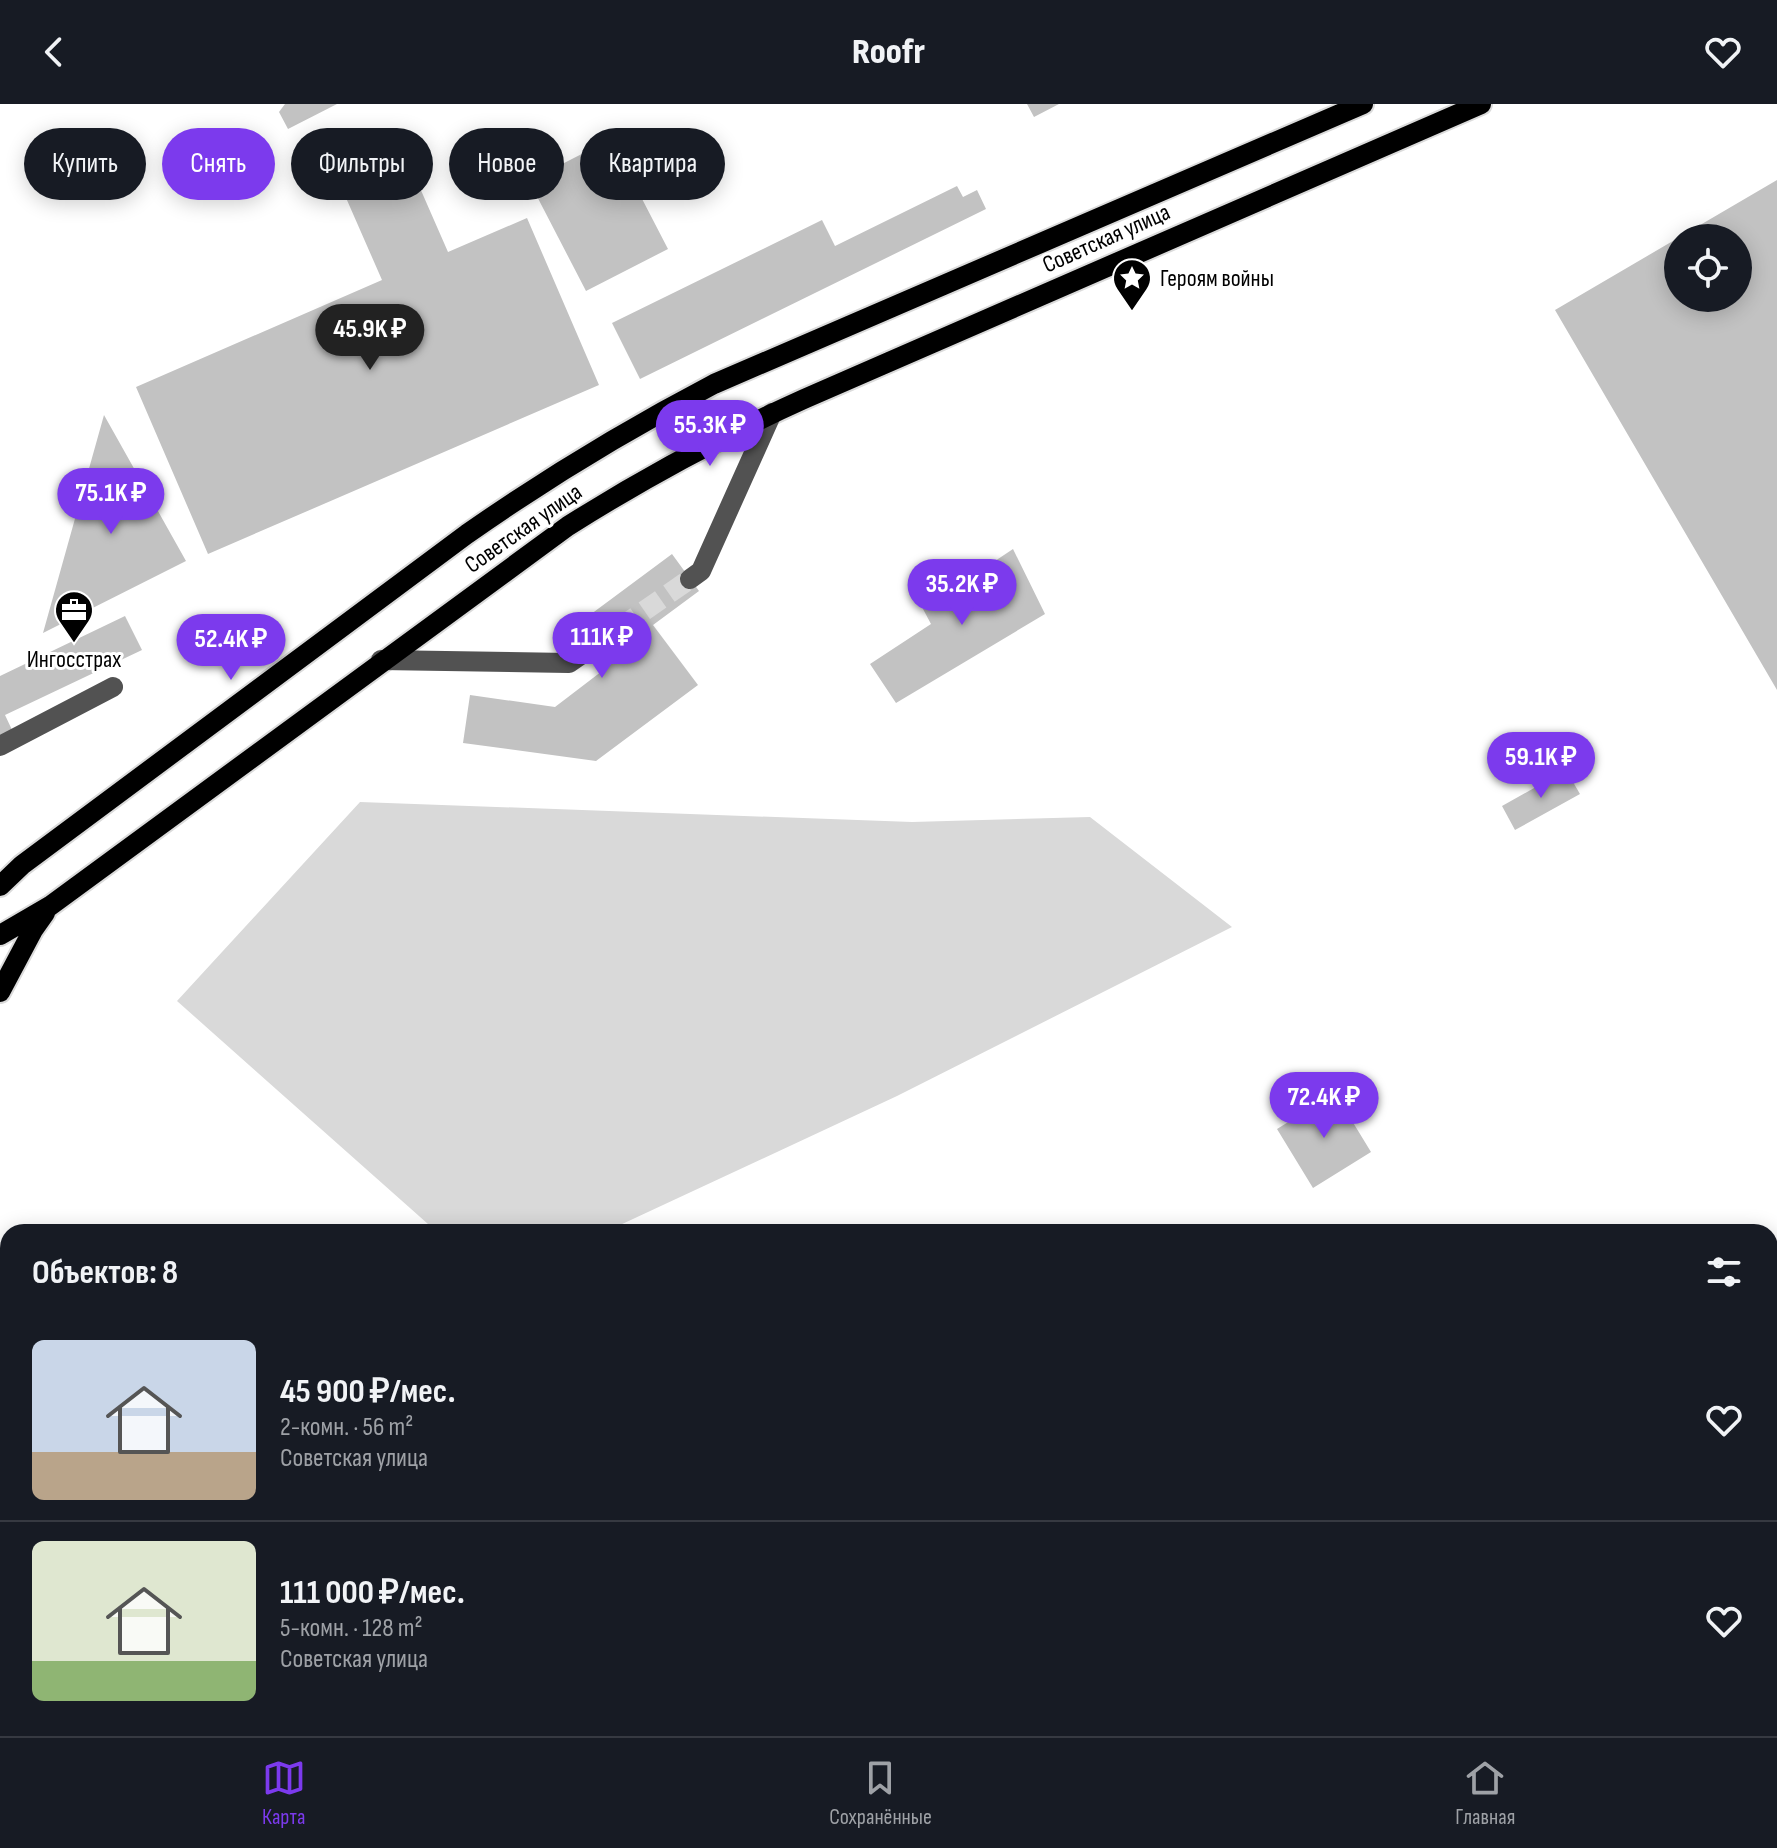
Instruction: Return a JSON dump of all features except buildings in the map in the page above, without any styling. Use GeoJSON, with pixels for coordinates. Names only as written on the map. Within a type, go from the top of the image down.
{"type":"FeatureCollection","features":[{"type":"Feature","properties":{"kind":"main road","name":"Советская улица"},"geometry":{"type":"LineString","coordinates":[[0,886],[22,865],[467,534],[539,483],[624,431],[714,384],[1363,104]]}},
{"type":"Feature","properties":{"kind":"main road","name":"Советская улица"},"geometry":{"type":"LineString","coordinates":[[0,935],[50,906],[381,660],[568,526],[650,475],[772,413],[1481,104]]}},
{"type":"Feature","properties":{"kind":"main road"},"geometry":{"type":"LineString","coordinates":[[0,877],[22,865]]}},
{"type":"Feature","properties":{"kind":"main road"},"geometry":{"type":"LineString","coordinates":[[0,992],[21,950],[50,906]]}},
{"type":"Feature","properties":{"kind":"lane"},"geometry":{"type":"LineString","coordinates":[[690,579],[701,571],[772,413]]}},
{"type":"Feature","properties":{"kind":"lane"},"geometry":{"type":"LineString","coordinates":[[381,660],[569,663],[595,645]]}},
{"type":"Feature","properties":{"kind":"lane"},"geometry":{"type":"LineString","coordinates":[[0,746],[113,687]]}},
{"type":"Feature","properties":{"kind":"shaded area"},"geometry":{"type":"Polygon","coordinates":[[[360,802],[912,822],[1090,817],[1232,927],[897,1096],[622,1224],[428,1224],[177,1001],[360,802]]]}},
{"type":"Feature","properties":{"kind":"tunnel"},"geometry":{"type":"LineString","coordinates":[[595,645],[690,579]]}},
{"type":"Feature","properties":{"kind":"place","name":"Героям войны"},"geometry":{"type":"Point","coordinates":[1132,312]}},
{"type":"Feature","properties":{"kind":"place","name":"Ингосстрах"},"geometry":{"type":"Point","coordinates":[74,644]}}]}
